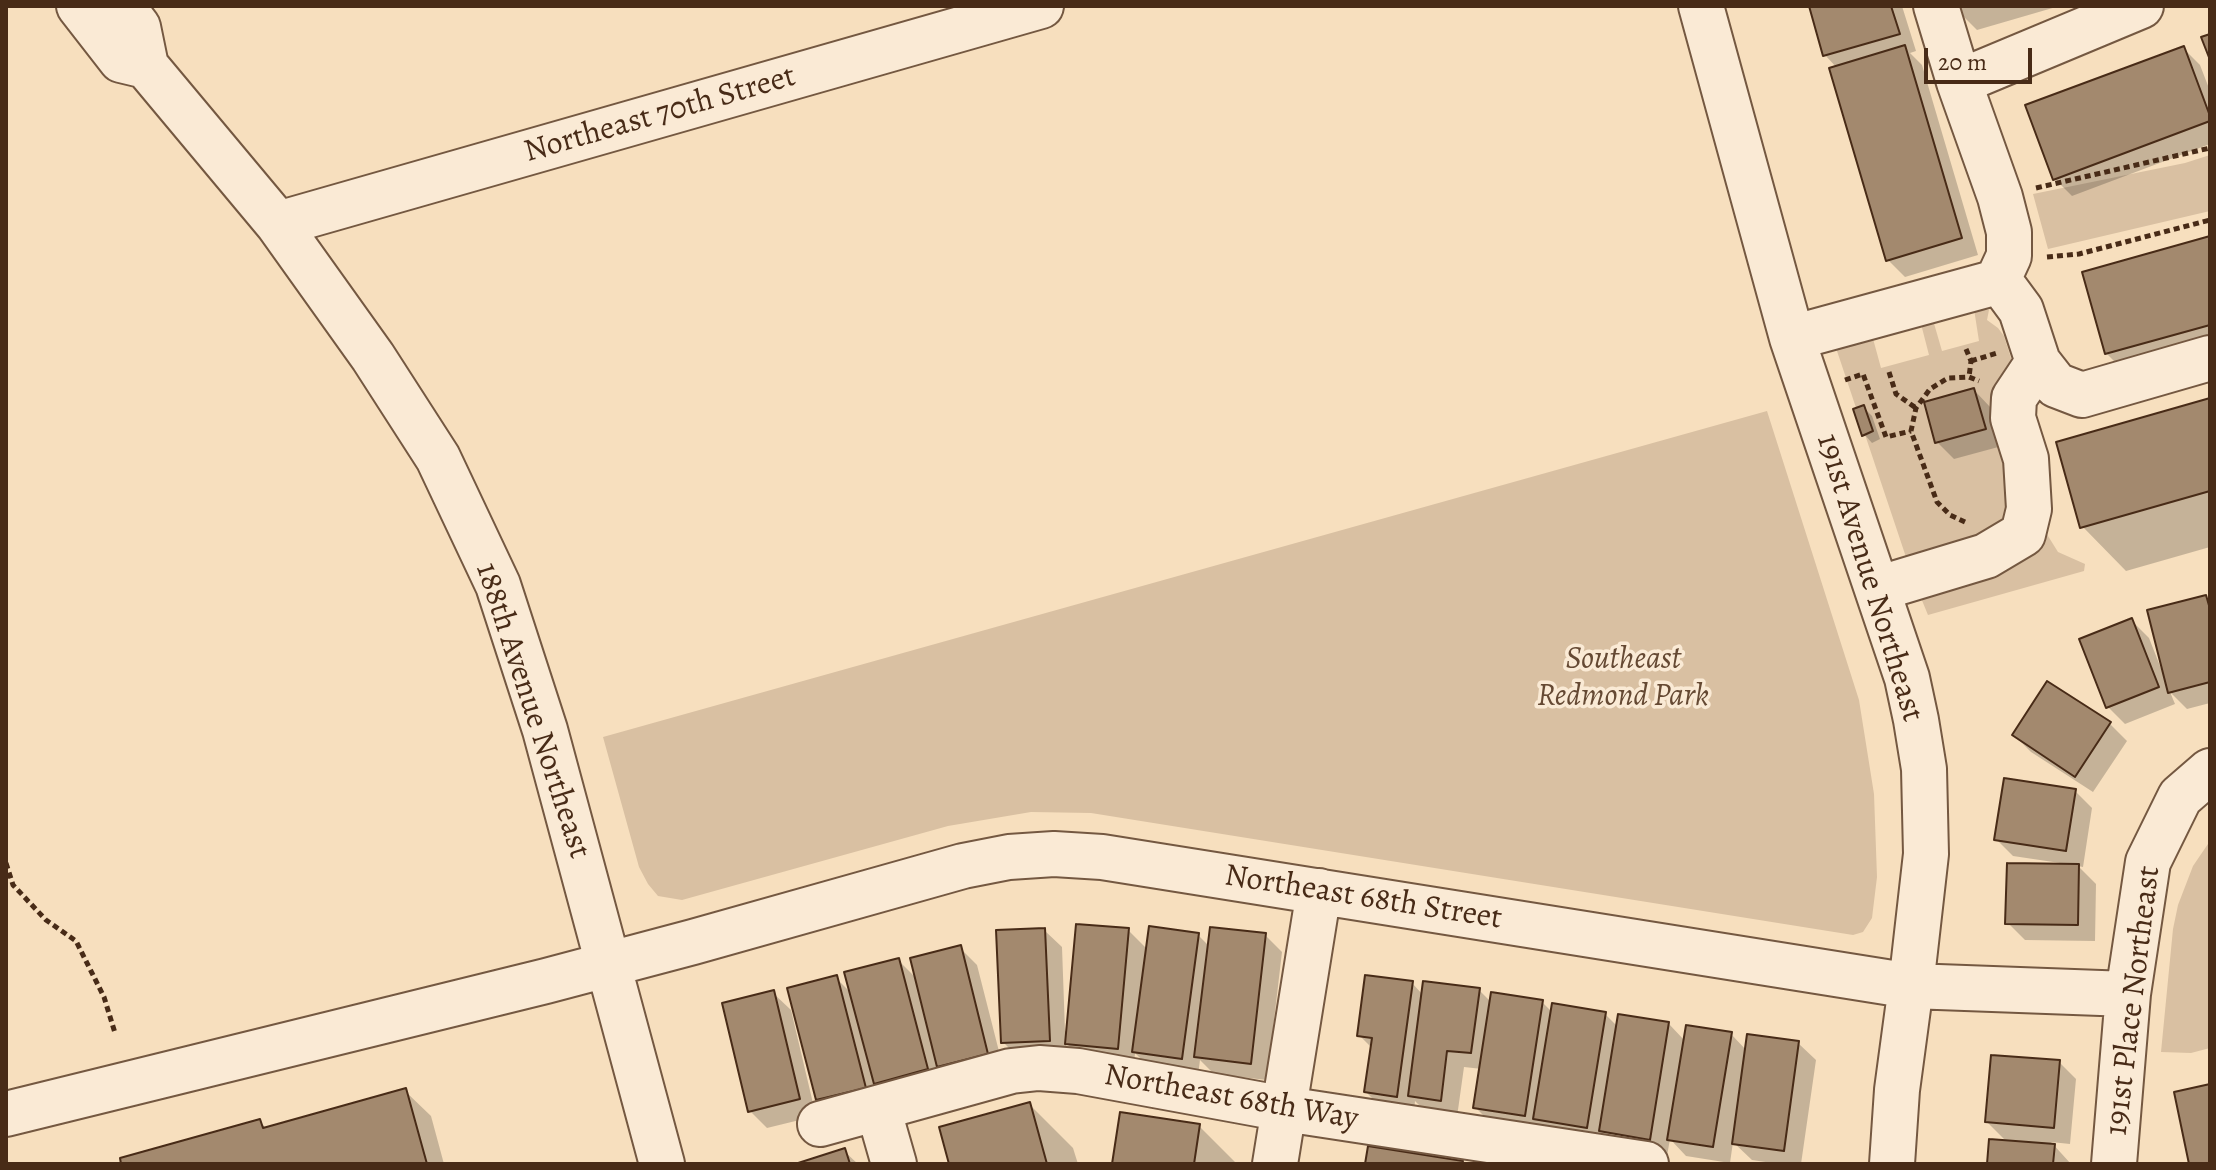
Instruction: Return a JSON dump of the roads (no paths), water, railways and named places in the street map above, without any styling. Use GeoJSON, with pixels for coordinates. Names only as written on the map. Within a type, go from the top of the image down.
{"type":"FeatureCollection","features":[{"type":"Feature","properties":{"kind":"street","name":"188th Avenue Northeast"},"geometry":{"type":"LineString","coordinates":[[79,6],[121,60],[146,66]]}},
{"type":"Feature","properties":{"kind":"street","name":"188th Avenue Northeast"},"geometry":{"type":"LineString","coordinates":[[122,6],[138,27],[146,66],[278,224],[365,345],[438,458],[498,585],[545,730],[662,1164]]}},
{"type":"Feature","properties":{"kind":"street","name":"Northeast 70th Street"},"geometry":{"type":"LineString","coordinates":[[278,224],[1041,6]]}},
{"type":"Feature","properties":{"kind":"street","name":"191st Avenue Northeast"},"geometry":{"type":"LineString","coordinates":[[1701,6],[1792,338],[1907,678],[1924,769],[1926,854],[1897,1090],[1892,1164]]}},
{"type":"Feature","properties":{"kind":"street"},"geometry":{"type":"LineString","coordinates":[[1792,338],[1997,282],[2009,256],[2009,232],[2000,197],[1936,6]]}},
{"type":"Feature","properties":{"kind":"street"},"geometry":{"type":"LineString","coordinates":[[1959,82],[2141,6]]}},
{"type":"Feature","properties":{"kind":"street"},"geometry":{"type":"LineString","coordinates":[[1997,282],[2021,310],[2038,362],[2056,385],[2082,395],[2210,358]]}},
{"type":"Feature","properties":{"kind":"street"},"geometry":{"type":"LineString","coordinates":[[1877,589],[1986,556],[2023,534],[2029,509],[2026,459],[2013,418],[2014,398],[2038,362]]}},
{"type":"Feature","properties":{"kind":"street","name":"191st Place Northeast"},"geometry":{"type":"LineString","coordinates":[[2114,1164],[2128,994],[2148,862],[2195,784]]}},
{"type":"Feature","properties":{"kind":"street","name":"Northeast 68th Street"},"geometry":{"type":"LineString","coordinates":[[6,1114],[609,964],[963,866],[1009,857],[1054,854],[1102,857],[1911,986],[2128,994]]}},
{"type":"Feature","properties":{"kind":"street"},"geometry":{"type":"LineString","coordinates":[[1275,1164],[1319,891]]}},
{"type":"Feature","properties":{"kind":"street","name":"Northeast 68th Way"},"geometry":{"type":"LineString","coordinates":[[820,1124],[1011,1071],[1039,1068],[1078,1071],[1285,1109],[1646,1164]]}},
{"type":"Feature","properties":{"kind":"street"},"geometry":{"type":"LineString","coordinates":[[878,1108],[894,1164]]}},
{"type":"Feature","properties":{"kind":"park label","name":"Southeast Redmond Park"},"geometry":{"type":"Point","coordinates":[1623,678]}}]}
